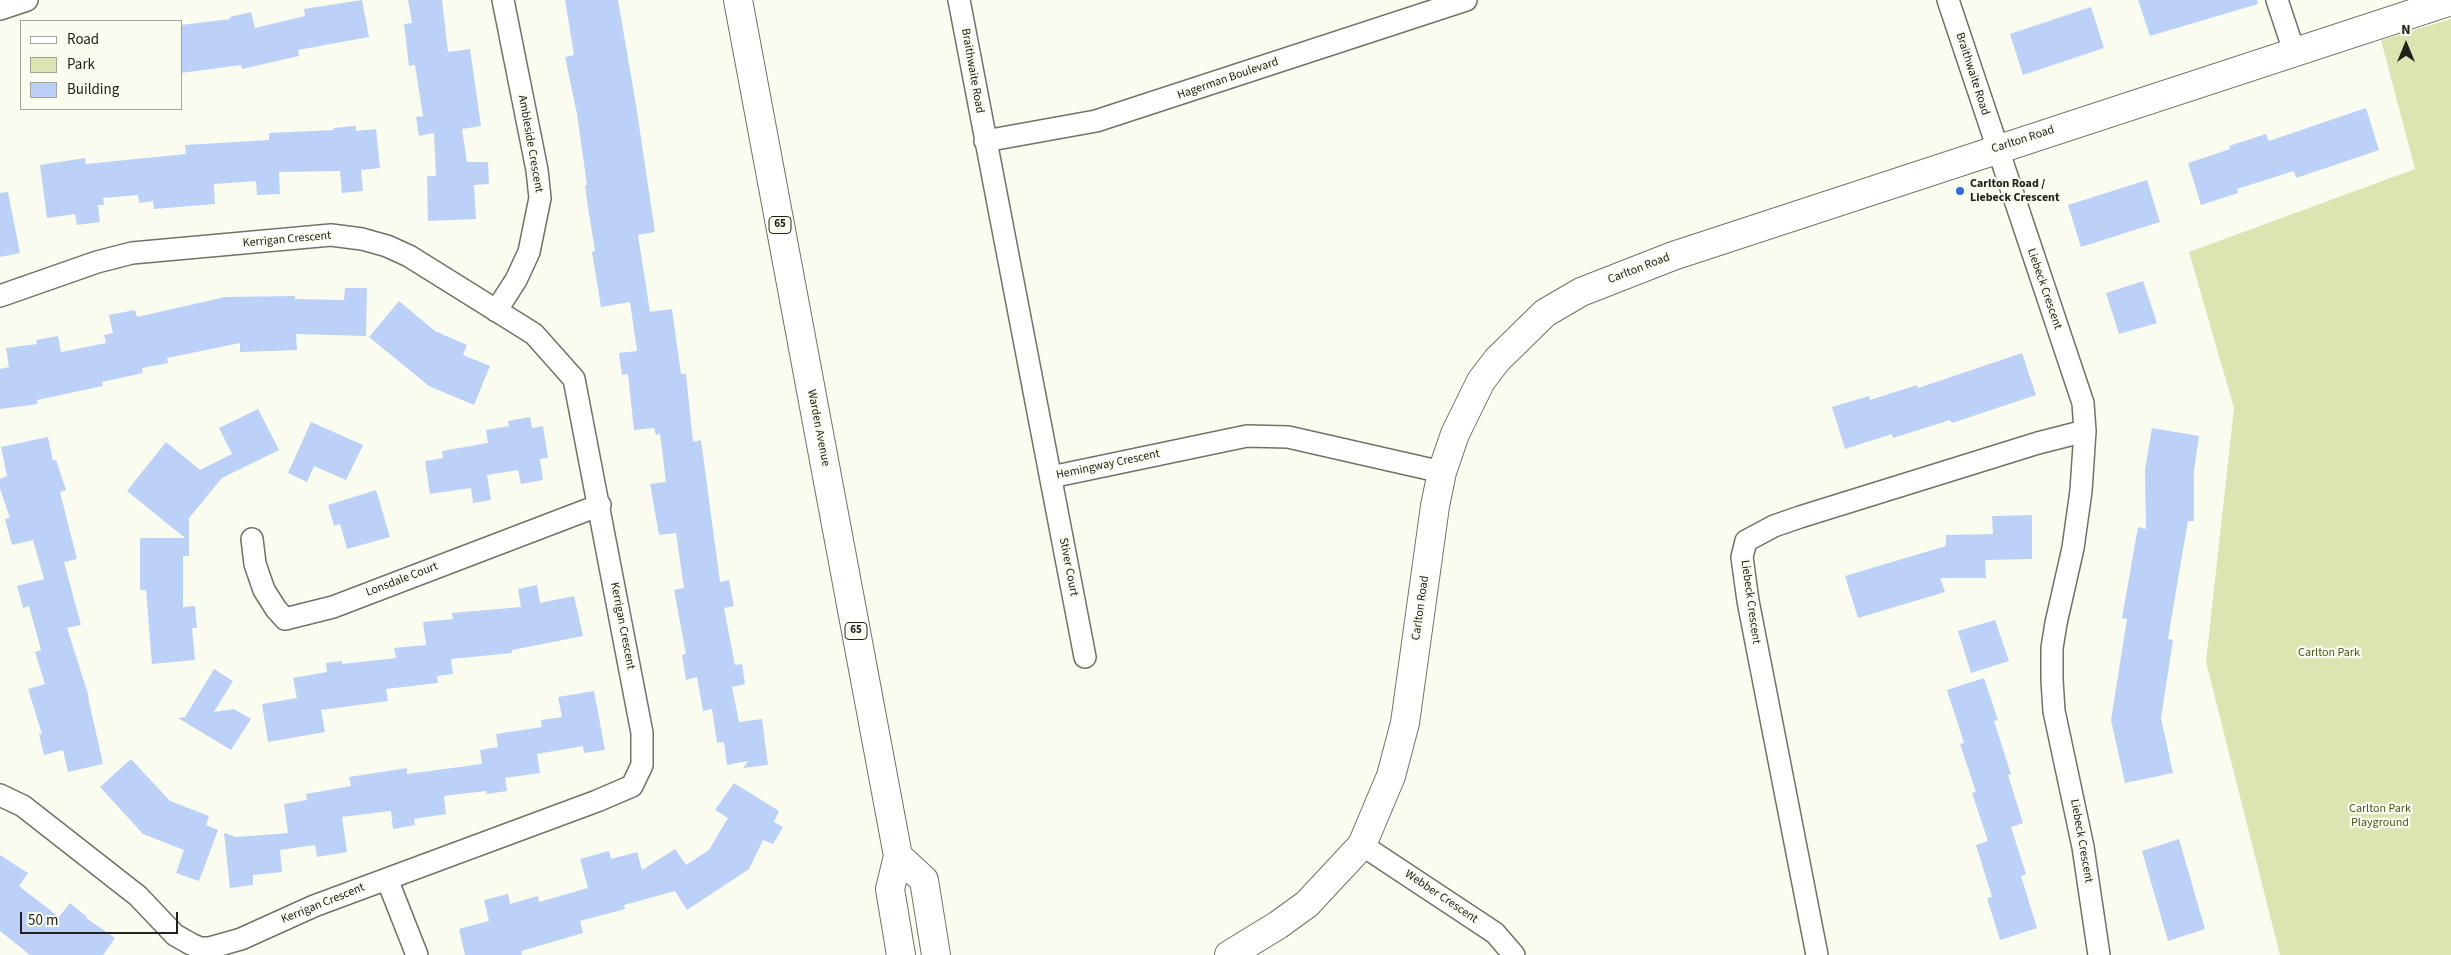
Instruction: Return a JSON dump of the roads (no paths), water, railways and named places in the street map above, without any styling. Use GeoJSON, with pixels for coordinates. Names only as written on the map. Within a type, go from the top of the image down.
{"type":"FeatureCollection","features":[{"type":"Feature","properties":{"kind":"main road","name":"Warden Avenue"},"geometry":{"type":"LineString","coordinates":[[738,0],[898,856],[890,889],[901,955]]}},
{"type":"Feature","properties":{"kind":"main road","name":"Carlton Road"},"geometry":{"type":"LineString","coordinates":[[1229,955],[1278,925],[1307,904],[1362,845],[1391,776],[1405,723],[1435,506],[1442,472],[1455,434],[1481,381],[1497,360],[1546,313],[1581,292],[1673,256],[2451,1]]}},
{"type":"Feature","properties":{"kind":"main road"},"geometry":{"type":"LineString","coordinates":[[898,856],[924,880],[936,955]]}},
{"type":"Feature","properties":{"kind":"street"},"geometry":{"type":"LineString","coordinates":[[0,9],[27,0]]}},
{"type":"Feature","properties":{"kind":"street","name":"Ambleside Crescent"},"geometry":{"type":"LineString","coordinates":[[496,311],[516,280],[529,252],[540,198],[537,170],[503,0]]}},
{"type":"Feature","properties":{"kind":"street","name":"Braithwaite Road"},"geometry":{"type":"LineString","coordinates":[[959,0],[985,141]]}},
{"type":"Feature","properties":{"kind":"street","name":"Hagerman Boulevard"},"geometry":{"type":"LineString","coordinates":[[985,141],[1096,121],[1466,0]]}},
{"type":"Feature","properties":{"kind":"street","name":"Braithwaite Road"},"geometry":{"type":"LineString","coordinates":[[1948,0],[1996,149]]}},
{"type":"Feature","properties":{"kind":"street"},"geometry":{"type":"LineString","coordinates":[[2278,0],[2294,51]]}},
{"type":"Feature","properties":{"kind":"street","name":"Hemingway Crescent"},"geometry":{"type":"LineString","coordinates":[[985,141],[1051,476],[1247,436],[1288,437],[1442,472]]}},
{"type":"Feature","properties":{"kind":"street","name":"Liebeck Crescent"},"geometry":{"type":"LineString","coordinates":[[1996,149],[2083,403],[2085,431],[2073,548],[2052,648],[2052,680],[2054,711],[2083,847],[2099,955]]}},
{"type":"Feature","properties":{"kind":"street","name":"Kerrigan Crescent"},"geometry":{"type":"LineString","coordinates":[[0,296],[97,262],[132,253],[331,235],[362,239],[387,246],[409,256],[534,334],[574,378],[600,505],[642,733],[642,765],[632,786],[597,801],[314,906],[241,939],[209,948],[200,948],[175,935],[138,896],[23,806],[0,795]]}},
{"type":"Feature","properties":{"kind":"street","name":"Liebeck Crescent"},"geometry":{"type":"LineString","coordinates":[[1817,955],[1749,610],[1742,557],[1746,541],[1774,526],[1800,517],[2038,443],[2085,431]]}},
{"type":"Feature","properties":{"kind":"street","name":"Stiver Court"},"geometry":{"type":"LineString","coordinates":[[1051,476],[1085,657]]}},
{"type":"Feature","properties":{"kind":"street","name":"Lonsdale Court"},"geometry":{"type":"LineString","coordinates":[[252,539],[255,564],[264,590],[285,619],[333,607],[600,505]]}},
{"type":"Feature","properties":{"kind":"street","name":"Webber Crescent"},"geometry":{"type":"LineString","coordinates":[[1362,845],[1495,933],[1514,955]]}},
{"type":"Feature","properties":{"kind":"street"},"geometry":{"type":"LineString","coordinates":[[387,879],[417,955]]}},
{"type":"Feature","properties":{"kind":"place","name":"Carlton Road / Liebeck Crescent"},"geometry":{"type":"Point","coordinates":[1960,191]}},
{"type":"Feature","properties":{"kind":"park label","name":"Carlton Park"},"geometry":{"type":"Point","coordinates":[2329,653]}},
{"type":"Feature","properties":{"kind":"park label","name":"Carlton Park Playground"},"geometry":{"type":"Point","coordinates":[2380,816]}}]}
